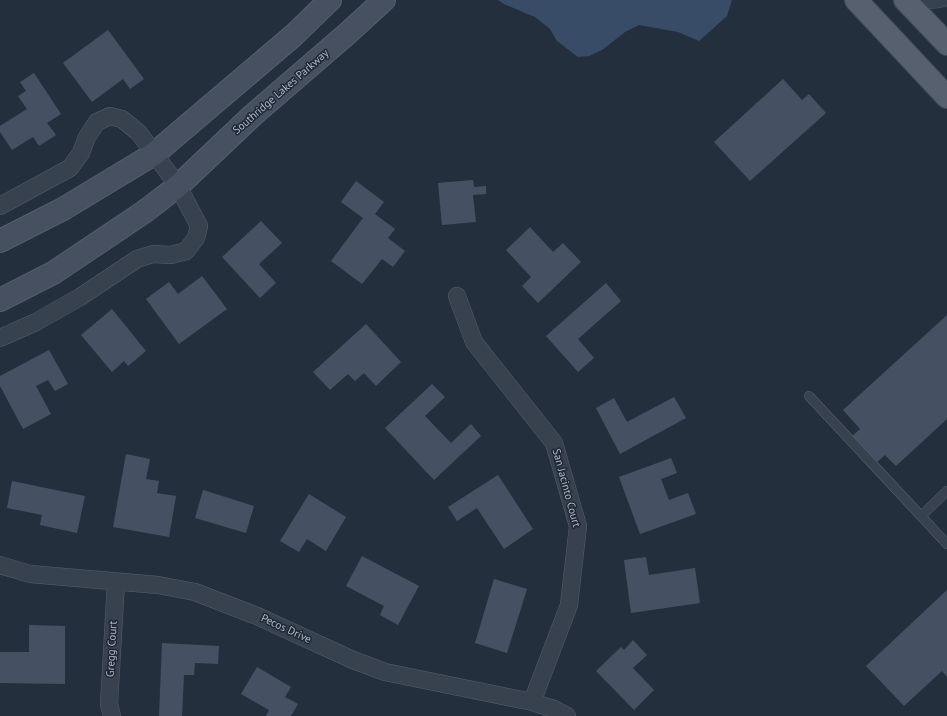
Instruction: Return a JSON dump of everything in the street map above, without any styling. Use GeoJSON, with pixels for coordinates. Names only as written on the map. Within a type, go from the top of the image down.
{"type":"FeatureCollection","features":[{"type":"Feature","properties":{"kind":"main road"},"geometry":{"type":"LineString","coordinates":[[856,0],[947,97]]}},
{"type":"Feature","properties":{"kind":"main road"},"geometry":{"type":"LineString","coordinates":[[906,0],[947,44]]}},
{"type":"Feature","properties":{"kind":"street"},"geometry":{"type":"LineString","coordinates":[[0,241],[63,209],[154,154],[294,34],[330,0]]}},
{"type":"Feature","properties":{"kind":"street","name":"Southridge Lakes Parkway"},"geometry":{"type":"LineString","coordinates":[[0,300],[53,273],[144,212],[178,186],[253,115],[348,34],[384,0]]}},
{"type":"Feature","properties":{"kind":"street"},"geometry":{"type":"LineString","coordinates":[[0,206],[70,168],[81,153],[87,137],[97,122],[110,116],[122,119],[139,134],[178,186],[199,226],[196,238],[186,251],[171,255],[152,254],[136,259],[80,297],[36,322],[0,338]]}},
{"type":"Feature","properties":{"kind":"street","name":"San Jacinto Court"},"geometry":{"type":"LineString","coordinates":[[457,296],[474,342],[554,443],[578,526],[570,605],[532,702]]}},
{"type":"Feature","properties":{"kind":"street","name":"Pecos Drive"},"geometry":{"type":"LineString","coordinates":[[0,565],[30,574],[158,585],[195,592],[257,616],[353,660],[385,672],[532,702],[554,709],[567,716]]}},
{"type":"Feature","properties":{"kind":"street","name":"Gregg Court"},"geometry":{"type":"LineString","coordinates":[[112,716],[109,704],[116,582]]}},
{"type":"Feature","properties":{"kind":"lane"},"geometry":{"type":"LineString","coordinates":[[906,0],[928,4],[936,4],[947,1]]}},
{"type":"Feature","properties":{"kind":"lane"},"geometry":{"type":"LineString","coordinates":[[809,396],[947,544]]}},
{"type":"Feature","properties":{"kind":"lane"},"geometry":{"type":"LineString","coordinates":[[921,516],[947,491]]}},
{"type":"Feature","properties":{"kind":"water"},"geometry":{"type":"Polygon","coordinates":[[[498,0],[732,0],[727,16],[699,41],[678,32],[639,25],[625,32],[602,50],[589,56],[578,57],[557,41],[550,29],[535,17],[498,0]]]}},
{"type":"Feature","properties":{"kind":"building"},"geometry":{"type":"Polygon","coordinates":[[[108,30],[144,79],[130,89],[123,79],[92,102],[63,63],[108,30]]]}},
{"type":"Feature","properties":{"kind":"building"},"geometry":{"type":"Polygon","coordinates":[[[34,73],[61,114],[47,123],[56,135],[39,146],[33,137],[12,150],[0,132],[0,126],[27,109],[18,96],[26,91],[20,82],[34,73]]]}},
{"type":"Feature","properties":{"kind":"building"},"geometry":{"type":"Polygon","coordinates":[[[783,79],[802,100],[809,94],[826,113],[750,181],[714,142],[783,79]]]}},
{"type":"Feature","properties":{"kind":"building"},"geometry":{"type":"Polygon","coordinates":[[[473,180],[474,187],[486,186],[486,194],[473,195],[476,222],[442,225],[438,183],[473,180]]]}},
{"type":"Feature","properties":{"kind":"building"},"geometry":{"type":"Polygon","coordinates":[[[356,181],[384,202],[375,214],[395,229],[388,238],[405,251],[393,267],[382,259],[362,284],[331,261],[363,218],[341,202],[356,181]]]}},
{"type":"Feature","properties":{"kind":"building"},"geometry":{"type":"Polygon","coordinates":[[[261,221],[282,243],[259,264],[276,283],[260,298],[222,257],[261,221]]]}},
{"type":"Feature","properties":{"kind":"building"},"geometry":{"type":"Polygon","coordinates":[[[530,227],[553,252],[563,243],[581,262],[538,303],[522,286],[531,277],[506,250],[530,227]]]}},
{"type":"Feature","properties":{"kind":"building"},"geometry":{"type":"Polygon","coordinates":[[[202,276],[227,309],[179,344],[146,299],[169,282],[178,294],[202,276]]]}},
{"type":"Feature","properties":{"kind":"building"},"geometry":{"type":"Polygon","coordinates":[[[606,283],[621,301],[578,339],[594,358],[578,372],[546,336],[606,283]]]}},
{"type":"Feature","properties":{"kind":"building"},"geometry":{"type":"Polygon","coordinates":[[[112,309],[146,351],[128,366],[124,361],[112,372],[81,335],[112,309]]]}},
{"type":"Feature","properties":{"kind":"building"},"geometry":{"type":"Polygon","coordinates":[[[947,315],[947,419],[896,466],[885,455],[876,463],[851,437],[860,429],[843,410],[947,315]]]}},
{"type":"Feature","properties":{"kind":"building"},"geometry":{"type":"Polygon","coordinates":[[[366,324],[401,362],[376,386],[364,373],[355,381],[348,374],[330,390],[313,372],[366,324]]]}},
{"type":"Feature","properties":{"kind":"building"},"geometry":{"type":"Polygon","coordinates":[[[49,350],[68,384],[55,391],[48,380],[36,386],[51,414],[23,429],[0,386],[0,376],[49,350]]]}},
{"type":"Feature","properties":{"kind":"building"},"geometry":{"type":"Polygon","coordinates":[[[432,384],[445,397],[425,416],[451,443],[471,424],[481,436],[434,480],[385,428],[432,384]]]}},
{"type":"Feature","properties":{"kind":"building"},"geometry":{"type":"Polygon","coordinates":[[[674,397],[686,418],[620,454],[596,408],[614,398],[627,422],[674,397]]]}},
{"type":"Feature","properties":{"kind":"building"},"geometry":{"type":"Polygon","coordinates":[[[126,454],[150,459],[146,479],[159,481],[157,493],[176,496],[169,537],[113,527],[126,454]]]}},
{"type":"Feature","properties":{"kind":"building"},"geometry":{"type":"Polygon","coordinates":[[[671,458],[677,473],[661,479],[669,500],[688,493],[696,514],[640,534],[619,477],[671,458]]]}},
{"type":"Feature","properties":{"kind":"building"},"geometry":{"type":"Polygon","coordinates":[[[498,475],[533,529],[504,549],[477,508],[457,521],[448,507],[498,475]]]}},
{"type":"Feature","properties":{"kind":"building"},"geometry":{"type":"Polygon","coordinates":[[[12,481],[85,496],[77,533],[40,525],[42,515],[7,508],[12,481]]]}},
{"type":"Feature","properties":{"kind":"building"},"geometry":{"type":"Polygon","coordinates":[[[203,490],[254,506],[246,533],[195,518],[203,490]]]}},
{"type":"Feature","properties":{"kind":"building"},"geometry":{"type":"Polygon","coordinates":[[[309,494],[346,517],[326,551],[307,539],[299,552],[280,541],[309,494]]]}},
{"type":"Feature","properties":{"kind":"building"},"geometry":{"type":"Polygon","coordinates":[[[362,556],[419,586],[398,625],[380,615],[384,606],[346,586],[362,556]]]}},
{"type":"Feature","properties":{"kind":"building"},"geometry":{"type":"Polygon","coordinates":[[[646,557],[649,575],[695,568],[700,603],[631,613],[624,560],[646,557]]]}},
{"type":"Feature","properties":{"kind":"building"},"geometry":{"type":"Polygon","coordinates":[[[494,579],[527,589],[507,653],[475,643],[494,579]]]}},
{"type":"Feature","properties":{"kind":"building"},"geometry":{"type":"Polygon","coordinates":[[[947,590],[947,677],[942,671],[904,706],[866,666],[947,590]]]}},
{"type":"Feature","properties":{"kind":"building"},"geometry":{"type":"Polygon","coordinates":[[[29,625],[65,626],[65,684],[0,683],[0,652],[29,652],[29,625]]]}},
{"type":"Feature","properties":{"kind":"building"},"geometry":{"type":"Polygon","coordinates":[[[633,640],[647,655],[633,668],[654,690],[634,710],[596,671],[621,647],[624,650],[633,640]]]}},
{"type":"Feature","properties":{"kind":"building"},"geometry":{"type":"Polygon","coordinates":[[[162,643],[219,646],[218,664],[195,663],[194,675],[184,675],[182,716],[159,716],[162,643]]]}},
{"type":"Feature","properties":{"kind":"building"},"geometry":{"type":"Polygon","coordinates":[[[257,667],[291,687],[285,697],[298,704],[291,716],[266,716],[269,710],[241,694],[257,667]]]}}]}
